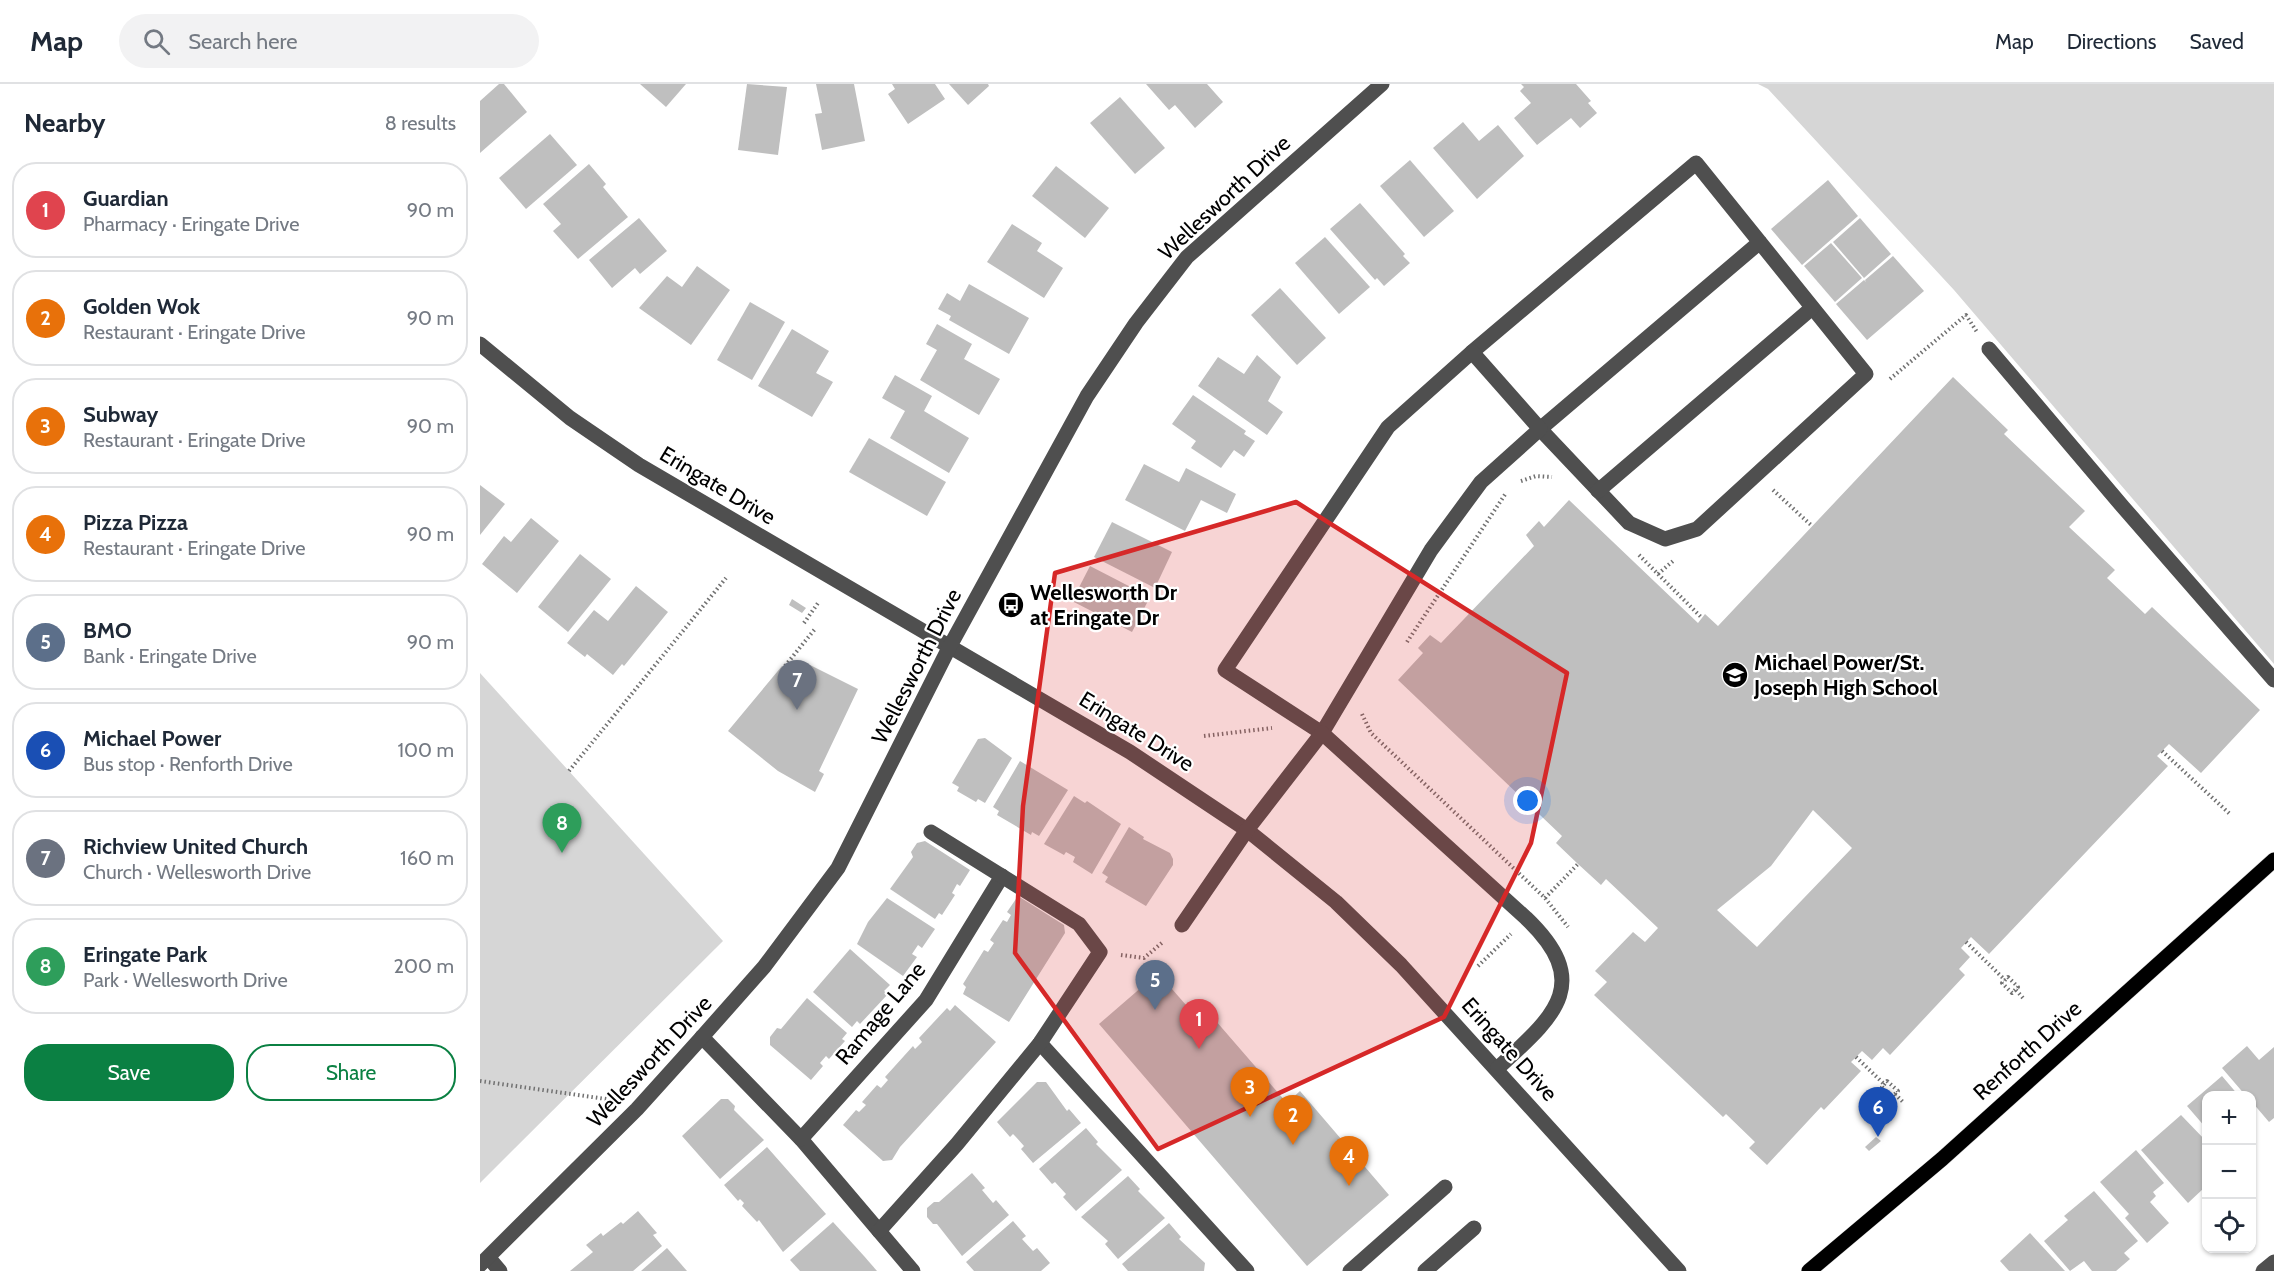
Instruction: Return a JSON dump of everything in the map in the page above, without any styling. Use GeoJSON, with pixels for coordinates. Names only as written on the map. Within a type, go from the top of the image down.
{"type":"FeatureCollection","features":[{"type":"Feature","properties":{"kind":"main road","name":"Renforth Drive"},"geometry":{"type":"LineString","coordinates":[[1809,1271],[1942,1159],[2274,860]]}},
{"type":"Feature","properties":{"kind":"street","name":"Wellesworth Drive"},"geometry":{"type":"LineString","coordinates":[[485,1261],[638,1109],[764,967],[838,868],[950,646],[1088,396],[1136,323],[1187,257],[1382,84]]}},
{"type":"Feature","properties":{"kind":"street"},"geometry":{"type":"LineString","coordinates":[[1472,352],[1540,429],[1629,523],[1665,539],[1697,529],[1866,374],[1696,163],[1472,352],[1388,427],[1225,670],[1322,733],[1526,918],[1553,946],[1561,969],[1561,996],[1547,1021],[1498,1068]]}},
{"type":"Feature","properties":{"kind":"street"},"geometry":{"type":"LineString","coordinates":[[1182,926],[1247,830],[1322,733],[1431,550],[1481,482],[1760,242]]}},
{"type":"Feature","properties":{"kind":"street"},"geometry":{"type":"LineString","coordinates":[[1598,491],[1812,308]]}},
{"type":"Feature","properties":{"kind":"street","name":"Eringate Drive"},"geometry":{"type":"LineString","coordinates":[[480,344],[570,418],[639,465],[1130,752],[1247,830],[1354,918],[1498,1068],[1679,1271]]}},
{"type":"Feature","properties":{"kind":"street"},"geometry":{"type":"LineString","coordinates":[[1989,349],[2274,680]]}},
{"type":"Feature","properties":{"kind":"street"},"geometry":{"type":"LineString","coordinates":[[879,1231],[957,1144],[1040,1043],[1100,952],[1078,924],[932,832]]}},
{"type":"Feature","properties":{"kind":"street","name":"Ramage Lane"},"geometry":{"type":"LineString","coordinates":[[801,1139],[926,1000],[1002,876]]}},
{"type":"Feature","properties":{"kind":"street"},"geometry":{"type":"LineString","coordinates":[[702,1037],[801,1139],[913,1271]]}},
{"type":"Feature","properties":{"kind":"street"},"geometry":{"type":"LineString","coordinates":[[1040,1043],[1247,1271]]}},
{"type":"Feature","properties":{"kind":"street"},"geometry":{"type":"LineString","coordinates":[[1350,1271],[1445,1187]]}},
{"type":"Feature","properties":{"kind":"street"},"geometry":{"type":"LineString","coordinates":[[1425,1271],[1474,1228]]}},
{"type":"Feature","properties":{"kind":"street"},"geometry":{"type":"LineString","coordinates":[[485,1261],[500,1271]]}},
{"type":"Feature","properties":{"kind":"street"},"geometry":{"type":"LineString","coordinates":[[2263,1271],[2274,1262]]}},
{"type":"Feature","properties":{"kind":"path"},"geometry":{"type":"LineString","coordinates":[[1882,385],[1966,315]]}},
{"type":"Feature","properties":{"kind":"path"},"geometry":{"type":"LineString","coordinates":[[1403,647],[1508,491],[1528,478],[1544,476],[1560,480]]}},
{"type":"Feature","properties":{"kind":"path"},"geometry":{"type":"LineString","coordinates":[[1766,483],[1812,526]]}},
{"type":"Feature","properties":{"kind":"path"},"geometry":{"type":"LineString","coordinates":[[1634,550],[1702,618]]}},
{"type":"Feature","properties":{"kind":"path"},"geometry":{"type":"LineString","coordinates":[[1658,574],[1676,559]]}},
{"type":"Feature","properties":{"kind":"path"},"geometry":{"type":"LineString","coordinates":[[569,771],[726,579]]}},
{"type":"Feature","properties":{"kind":"path"},"geometry":{"type":"LineString","coordinates":[[804,623],[818,603]]}},
{"type":"Feature","properties":{"kind":"path"},"geometry":{"type":"LineString","coordinates":[[785,666],[814,629]]}},
{"type":"Feature","properties":{"kind":"path"},"geometry":{"type":"LineString","coordinates":[[1364,705],[1363,721],[1371,733],[1545,898],[1573,934]]}},
{"type":"Feature","properties":{"kind":"path"},"geometry":{"type":"LineString","coordinates":[[1204,736],[1272,728]]}},
{"type":"Feature","properties":{"kind":"path"},"geometry":{"type":"LineString","coordinates":[[2162,751],[2231,815]]}},
{"type":"Feature","properties":{"kind":"path"},"geometry":{"type":"LineString","coordinates":[[1100,952],[1144,958],[1182,926]]}},
{"type":"Feature","properties":{"kind":"path"},"geometry":{"type":"LineString","coordinates":[[1966,942],[2005,980],[2002,983],[2012,993],[2016,990],[2024,998]]}},
{"type":"Feature","properties":{"kind":"path"},"geometry":{"type":"LineString","coordinates":[[1856,1057],[1884,1084],[1887,1081],[1897,1090],[1895,1094],[1904,1103]]}},
{"type":"Feature","properties":{"kind":"path"},"geometry":{"type":"LineString","coordinates":[[480,1081],[608,1098],[638,1109]]}},
{"type":"Feature","properties":{"kind":"highlighted area"},"geometry":{"type":"Polygon","coordinates":[[[1296,502],[1567,673],[1531,843],[1444,1017],[1158,1149],[1015,953],[1023,806],[1055,573],[1296,502]]]}},
{"type":"Feature","properties":{"kind":"shaded area"},"geometry":{"type":"Polygon","coordinates":[[[1758,84],[2274,84],[2274,664],[1954,290],[1768,89],[1758,84]]]}},
{"type":"Feature","properties":{"kind":"shaded area"},"geometry":{"type":"Polygon","coordinates":[[[480,673],[723,941],[480,1183],[480,673]]]}},
{"type":"Feature","properties":{"kind":"building"},"geometry":{"type":"Polygon","coordinates":[[[499,84],[504,84],[527,112],[480,153],[480,101],[499,84]]]}},
{"type":"Feature","properties":{"kind":"building"},"geometry":{"type":"Polygon","coordinates":[[[640,84],[686,84],[666,107],[640,84]]]}},
{"type":"Feature","properties":{"kind":"building"},"geometry":{"type":"Polygon","coordinates":[[[747,84],[787,87],[778,155],[738,150],[747,84]]]}},
{"type":"Feature","properties":{"kind":"building"},"geometry":{"type":"Polygon","coordinates":[[[816,84],[854,84],[865,141],[822,150],[815,114],[822,113],[816,84]]]}},
{"type":"Feature","properties":{"kind":"building"},"geometry":{"type":"Polygon","coordinates":[[[892,84],[935,84],[945,99],[908,124],[888,94],[895,89],[892,84]]]}},
{"type":"Feature","properties":{"kind":"building"},"geometry":{"type":"Polygon","coordinates":[[[949,84],[988,84],[989,86],[968,105],[949,84]]]}},
{"type":"Feature","properties":{"kind":"building"},"geometry":{"type":"Polygon","coordinates":[[[1146,84],[1207,84],[1223,102],[1195,128],[1175,105],[1169,110],[1146,84]]]}},
{"type":"Feature","properties":{"kind":"building"},"geometry":{"type":"Polygon","coordinates":[[[1521,84],[1576,84],[1591,101],[1588,103],[1597,113],[1580,128],[1571,118],[1537,145],[1514,118],[1531,103],[1520,91],[1524,87],[1521,84]]]}},
{"type":"Feature","properties":{"kind":"building"},"geometry":{"type":"Polygon","coordinates":[[[1120,97],[1165,148],[1135,174],[1090,123],[1120,97]]]}},
{"type":"Feature","properties":{"kind":"building"},"geometry":{"type":"Polygon","coordinates":[[[1463,122],[1479,141],[1498,125],[1524,156],[1477,199],[1433,148],[1463,122]]]}},
{"type":"Feature","properties":{"kind":"building"},"geometry":{"type":"Polygon","coordinates":[[[550,134],[577,165],[526,209],[499,178],[550,134]]]}},
{"type":"Feature","properties":{"kind":"building"},"geometry":{"type":"Polygon","coordinates":[[[1410,160],[1454,211],[1424,237],[1380,186],[1410,160]]]}},
{"type":"Feature","properties":{"kind":"building"},"geometry":{"type":"Polygon","coordinates":[[[589,164],[606,184],[603,187],[628,217],[578,259],[553,231],[561,224],[543,204],[589,164]]]}},
{"type":"Feature","properties":{"kind":"building"},"geometry":{"type":"Polygon","coordinates":[[[1056,166],[1109,208],[1085,238],[1032,196],[1056,166]]]}},
{"type":"Feature","properties":{"kind":"building"},"geometry":{"type":"Polygon","coordinates":[[[1828,180],[1858,216],[1802,265],[1771,229],[1828,180]]]}},
{"type":"Feature","properties":{"kind":"building"},"geometry":{"type":"Polygon","coordinates":[[[1360,203],[1405,254],[1403,256],[1410,263],[1384,286],[1377,278],[1375,280],[1330,229],[1360,203]]]}},
{"type":"Feature","properties":{"kind":"building"},"geometry":{"type":"Polygon","coordinates":[[[639,218],[667,251],[640,274],[635,268],[612,288],[589,260],[639,218]]]}},
{"type":"Feature","properties":{"kind":"building"},"geometry":{"type":"Polygon","coordinates":[[[1860,218],[1891,254],[1864,278],[1833,242],[1860,218]]]}},
{"type":"Feature","properties":{"kind":"building"},"geometry":{"type":"Polygon","coordinates":[[[1012,224],[1042,243],[1037,251],[1063,268],[1044,298],[987,262],[1012,224]]]}},
{"type":"Feature","properties":{"kind":"building"},"geometry":{"type":"Polygon","coordinates":[[[1325,237],[1370,287],[1339,314],[1295,263],[1325,237]]]}},
{"type":"Feature","properties":{"kind":"building"},"geometry":{"type":"Polygon","coordinates":[[[1831,243],[1862,278],[1835,302],[1804,266],[1831,243]]]}},
{"type":"Feature","properties":{"kind":"building"},"geometry":{"type":"Polygon","coordinates":[[[1893,256],[1924,291],[1867,340],[1836,304],[1864,280],[1866,282],[1865,280],[1893,256]]]}},
{"type":"Feature","properties":{"kind":"building"},"geometry":{"type":"Polygon","coordinates":[[[697,266],[730,290],[691,345],[639,308],[667,276],[682,287],[697,266]]]}},
{"type":"Feature","properties":{"kind":"building"},"geometry":{"type":"Polygon","coordinates":[[[969,284],[1029,318],[1009,354],[949,320],[951,316],[938,309],[947,293],[960,301],[969,284]]]}},
{"type":"Feature","properties":{"kind":"building"},"geometry":{"type":"Polygon","coordinates":[[[1280,288],[1326,338],[1297,365],[1251,315],[1280,288]]]}},
{"type":"Feature","properties":{"kind":"building"},"geometry":{"type":"Polygon","coordinates":[[[750,302],[785,322],[752,380],[717,360],[750,302]]]}},
{"type":"Feature","properties":{"kind":"building"},"geometry":{"type":"Polygon","coordinates":[[[937,324],[972,344],[964,359],[1000,379],[979,415],[920,380],[937,350],[926,344],[937,324]]]}},
{"type":"Feature","properties":{"kind":"building"},"geometry":{"type":"Polygon","coordinates":[[[792,329],[829,351],[816,373],[833,382],[812,417],[758,386],[792,329]]]}},
{"type":"Feature","properties":{"kind":"building"},"geometry":{"type":"Polygon","coordinates":[[[1257,355],[1281,377],[1268,401],[1283,412],[1267,435],[1198,386],[1218,357],[1244,374],[1257,355]]]}},
{"type":"Feature","properties":{"kind":"building"},"geometry":{"type":"Polygon","coordinates":[[[895,375],[932,396],[924,411],[969,438],[949,473],[890,438],[905,411],[882,398],[895,375]]]}},
{"type":"Feature","properties":{"kind":"building"},"geometry":{"type":"Polygon","coordinates":[[[1953,377],[2008,430],[2004,434],[2085,511],[2069,527],[2115,570],[2107,578],[2145,614],[2152,607],[2260,710],[2201,773],[2169,744],[2157,756],[2168,766],[1989,954],[1971,937],[1961,948],[1970,957],[1959,969],[1965,975],[1890,1055],[1883,1048],[1872,1060],[1862,1051],[1851,1062],[1861,1071],[1824,1110],[1821,1107],[1767,1165],[1749,1148],[1755,1142],[1726,1114],[1723,1117],[1594,995],[1607,982],[1595,971],[1633,932],[1645,942],[1658,928],[1606,879],[1601,885],[1578,864],[1556,843],[1562,836],[1398,680],[1423,653],[1418,648],[1430,635],[1441,643],[1534,546],[1526,535],[1539,521],[1544,527],[1569,500],[1698,623],[1705,614],[1718,626],[1953,377]],[[1813,810],[1771,866],[1717,910],[1757,947],[1852,848],[1813,810]]]}},
{"type":"Feature","properties":{"kind":"building"},"geometry":{"type":"Polygon","coordinates":[[[1193,395],[1246,431],[1244,434],[1255,441],[1244,457],[1234,450],[1221,468],[1191,448],[1196,441],[1172,424],[1193,395]]]}},
{"type":"Feature","properties":{"kind":"building"},"geometry":{"type":"Polygon","coordinates":[[[869,438],[946,482],[927,516],[849,472],[869,438]]]}},
{"type":"Feature","properties":{"kind":"building"},"geometry":{"type":"Polygon","coordinates":[[[1144,464],[1179,482],[1186,468],[1236,494],[1227,513],[1201,500],[1185,531],[1125,500],[1144,464]]]}},
{"type":"Feature","properties":{"kind":"building"},"geometry":{"type":"Polygon","coordinates":[[[480,485],[505,504],[480,535],[480,485]]]}},
{"type":"Feature","properties":{"kind":"building"},"geometry":{"type":"Polygon","coordinates":[[[531,518],[559,541],[517,593],[482,564],[504,536],[511,542],[531,518]]]}},
{"type":"Feature","properties":{"kind":"building"},"geometry":{"type":"Polygon","coordinates":[[[1112,522],[1172,552],[1155,588],[1094,557],[1112,522]]]}},
{"type":"Feature","properties":{"kind":"building"},"geometry":{"type":"Polygon","coordinates":[[[580,554],[611,579],[568,632],[538,607],[580,554]]]}},
{"type":"Feature","properties":{"kind":"building"},"geometry":{"type":"Polygon","coordinates":[[[1090,566],[1150,597],[1132,632],[1072,601],[1090,566]]]}},
{"type":"Feature","properties":{"kind":"building"},"geometry":{"type":"Polygon","coordinates":[[[636,586],[668,612],[624,666],[622,664],[613,675],[587,654],[585,657],[567,643],[594,610],[608,621],[636,586]]]}},
{"type":"Feature","properties":{"kind":"building"},"geometry":{"type":"Polygon","coordinates":[[[792,599],[806,608],[802,613],[789,605],[792,599]]]}},
{"type":"Feature","properties":{"kind":"building"},"geometry":{"type":"Polygon","coordinates":[[[808,664],[858,689],[819,771],[824,774],[815,792],[778,771],[728,731],[782,666],[796,676],[808,664]]]}},
{"type":"Feature","properties":{"kind":"building"},"geometry":{"type":"Polygon","coordinates":[[[985,738],[1012,758],[985,803],[978,799],[976,802],[957,791],[959,787],[952,783],[978,739],[985,738]]]}},
{"type":"Feature","properties":{"kind":"building"},"geometry":{"type":"Polygon","coordinates":[[[1020,761],[1068,790],[1039,836],[1032,832],[1031,835],[997,815],[999,811],[993,807],[1020,761]]]}},
{"type":"Feature","properties":{"kind":"building"},"geometry":{"type":"Polygon","coordinates":[[[1074,796],[1085,803],[1087,801],[1121,824],[1092,874],[1073,862],[1075,857],[1066,852],[1064,855],[1044,844],[1074,796]]]}},
{"type":"Feature","properties":{"kind":"building"},"geometry":{"type":"Polygon","coordinates":[[[1129,827],[1144,837],[1143,839],[1170,853],[1173,859],[1173,865],[1146,906],[1105,882],[1108,877],[1102,873],[1129,827]]]}},
{"type":"Feature","properties":{"kind":"building"},"geometry":{"type":"Polygon","coordinates":[[[925,841],[970,870],[960,886],[957,884],[952,893],[955,895],[942,915],[939,913],[935,919],[890,889],[913,857],[911,852],[917,843],[925,841]]]}},
{"type":"Feature","properties":{"kind":"building"},"geometry":{"type":"Polygon","coordinates":[[[1018,896],[1064,925],[1065,933],[1009,1022],[963,994],[966,987],[963,984],[984,950],[988,952],[994,943],[990,940],[1003,920],[1007,922],[1011,915],[1007,912],[1018,896]]]}},
{"type":"Feature","properties":{"kind":"building"},"geometry":{"type":"Polygon","coordinates":[[[887,898],[935,929],[922,948],[918,945],[912,954],[917,957],[903,976],[857,944],[868,922],[887,898]]]}},
{"type":"Feature","properties":{"kind":"building"},"geometry":{"type":"Polygon","coordinates":[[[850,949],[890,985],[884,991],[888,994],[860,1024],[857,1021],[852,1027],[813,992],[850,949]]]}},
{"type":"Feature","properties":{"kind":"building"},"geometry":{"type":"Polygon","coordinates":[[[1158,973],[1200,1021],[1209,1013],[1287,1103],[1300,1091],[1389,1195],[1307,1266],[1099,1024],[1158,973]]]}},
{"type":"Feature","properties":{"kind":"building"},"geometry":{"type":"Polygon","coordinates":[[[807,998],[847,1033],[842,1039],[845,1041],[829,1059],[826,1056],[820,1063],[823,1066],[811,1080],[770,1045],[770,1037],[777,1028],[781,1029],[807,998]]]}},
{"type":"Feature","properties":{"kind":"building"},"geometry":{"type":"Polygon","coordinates":[[[955,1005],[996,1042],[900,1147],[892,1160],[883,1161],[843,1125],[856,1110],[859,1112],[866,1105],[862,1102],[877,1085],[881,1088],[888,1080],[885,1077],[913,1046],[915,1049],[922,1042],[919,1038],[947,1008],[950,1011],[955,1005]]]}},
{"type":"Feature","properties":{"kind":"building"},"geometry":{"type":"Polygon","coordinates":[[[2247,1046],[2259,1060],[2274,1047],[2274,1118],[2269,1122],[2256,1107],[2256,1091],[2242,1091],[2222,1068],[2247,1046]]]}},
{"type":"Feature","properties":{"kind":"building"},"geometry":{"type":"Polygon","coordinates":[[[2222,1076],[2235,1091],[2204,1091],[2222,1076]]]}},
{"type":"Feature","properties":{"kind":"building"},"geometry":{"type":"Polygon","coordinates":[[[1037,1082],[1046,1082],[1067,1111],[1069,1109],[1081,1123],[1033,1163],[1021,1149],[1024,1146],[1013,1134],[1010,1137],[997,1122],[1037,1082]]]}},
{"type":"Feature","properties":{"kind":"building"},"geometry":{"type":"Polygon","coordinates":[[[2202,1093],[2202,1123],[2187,1106],[2202,1093]]]}},
{"type":"Feature","properties":{"kind":"building"},"geometry":{"type":"Polygon","coordinates":[[[721,1099],[728,1099],[735,1106],[734,1110],[764,1140],[720,1179],[682,1136],[721,1099]]]}},
{"type":"Feature","properties":{"kind":"building"},"geometry":{"type":"Polygon","coordinates":[[[2181,1115],[2202,1137],[2202,1190],[2188,1203],[2141,1150],[2181,1115]]]}},
{"type":"Feature","properties":{"kind":"building"},"geometry":{"type":"Polygon","coordinates":[[[1086,1128],[1098,1142],[1096,1144],[1122,1170],[1076,1211],[1063,1197],[1066,1194],[1055,1182],[1052,1184],[1039,1169],[1086,1128]]]}},
{"type":"Feature","properties":{"kind":"building"},"geometry":{"type":"Polygon","coordinates":[[[1876,1137],[1881,1141],[1869,1151],[1865,1147],[1876,1137]]]}},
{"type":"Feature","properties":{"kind":"building"},"geometry":{"type":"Polygon","coordinates":[[[767,1147],[826,1214],[783,1252],[759,1220],[757,1222],[742,1206],[744,1203],[740,1199],[738,1201],[724,1185],[767,1147]]]}},
{"type":"Feature","properties":{"kind":"building"},"geometry":{"type":"Polygon","coordinates":[[[2136,1150],[2164,1183],[2153,1192],[2156,1196],[2150,1202],[2169,1223],[2147,1243],[2125,1218],[2129,1214],[2100,1182],[2136,1150]]]}},
{"type":"Feature","properties":{"kind":"building"},"geometry":{"type":"Polygon","coordinates":[[[972,1173],[985,1188],[982,1190],[993,1203],[996,1200],[1009,1215],[962,1256],[937,1224],[933,1224],[927,1217],[927,1208],[934,1202],[939,1202],[972,1173]]]}},
{"type":"Feature","properties":{"kind":"building"},"geometry":{"type":"Polygon","coordinates":[[[1128,1176],[1140,1189],[1138,1191],[1165,1218],[1118,1259],[1105,1244],[1108,1241],[1081,1217],[1128,1176]]]}},
{"type":"Feature","properties":{"kind":"building"},"geometry":{"type":"Polygon","coordinates":[[[2094,1191],[2138,1241],[2124,1253],[2130,1259],[2116,1271],[2092,1271],[2084,1261],[2070,1271],[2044,1241],[2068,1220],[2064,1216],[2094,1191]]]}},
{"type":"Feature","properties":{"kind":"building"},"geometry":{"type":"Polygon","coordinates":[[[638,1211],[657,1233],[653,1235],[662,1246],[633,1271],[570,1271],[593,1252],[586,1245],[601,1233],[603,1236],[621,1222],[623,1224],[638,1211]]]}},
{"type":"Feature","properties":{"kind":"building"},"geometry":{"type":"Polygon","coordinates":[[[1013,1221],[1026,1236],[1022,1239],[1033,1251],[1037,1248],[1050,1263],[1041,1271],[974,1271],[966,1262],[1013,1221]]]}},
{"type":"Feature","properties":{"kind":"building"},"geometry":{"type":"Polygon","coordinates":[[[833,1222],[877,1271],[800,1271],[790,1260],[833,1222]]]}},
{"type":"Feature","properties":{"kind":"building"},"geometry":{"type":"Polygon","coordinates":[[[1169,1223],[1181,1237],[1179,1239],[1205,1263],[1204,1271],[1128,1271],[1122,1264],[1169,1223]]]}},
{"type":"Feature","properties":{"kind":"building"},"geometry":{"type":"Polygon","coordinates":[[[2030,1233],[2065,1271],[2009,1271],[2000,1261],[2030,1233]]]}},
{"type":"Feature","properties":{"kind":"building"},"geometry":{"type":"Polygon","coordinates":[[[667,1248],[687,1271],[641,1271],[667,1248]]]}},
{"type":"Feature","properties":{"kind":"place","name":"Wellesworth Dr at Eringate Dr"},"geometry":{"type":"Point","coordinates":[1011,605]}},
{"type":"Feature","properties":{"kind":"place","name":"Michael Power/St. Joseph High School"},"geometry":{"type":"Point","coordinates":[1735,675]}},
{"type":"Feature","properties":{"kind":"place","name":"Richview United Church"},"geometry":{"type":"Point","coordinates":[797,710]}},
{"type":"Feature","properties":{"kind":"place","name":"Eringate Park"},"geometry":{"type":"Point","coordinates":[562,853]}},
{"type":"Feature","properties":{"kind":"place","name":"BMO"},"geometry":{"type":"Point","coordinates":[1155,1010]}},
{"type":"Feature","properties":{"kind":"place","name":"Guardian"},"geometry":{"type":"Point","coordinates":[1199,1049]}},
{"type":"Feature","properties":{"kind":"place","name":"Subway"},"geometry":{"type":"Point","coordinates":[1250,1117]}},
{"type":"Feature","properties":{"kind":"place","name":"Michael Power"},"geometry":{"type":"Point","coordinates":[1878,1137]}},
{"type":"Feature","properties":{"kind":"place","name":"Golden Wok"},"geometry":{"type":"Point","coordinates":[1293,1145]}},
{"type":"Feature","properties":{"kind":"place","name":"Pizza Pizza"},"geometry":{"type":"Point","coordinates":[1349,1186]}}]}
